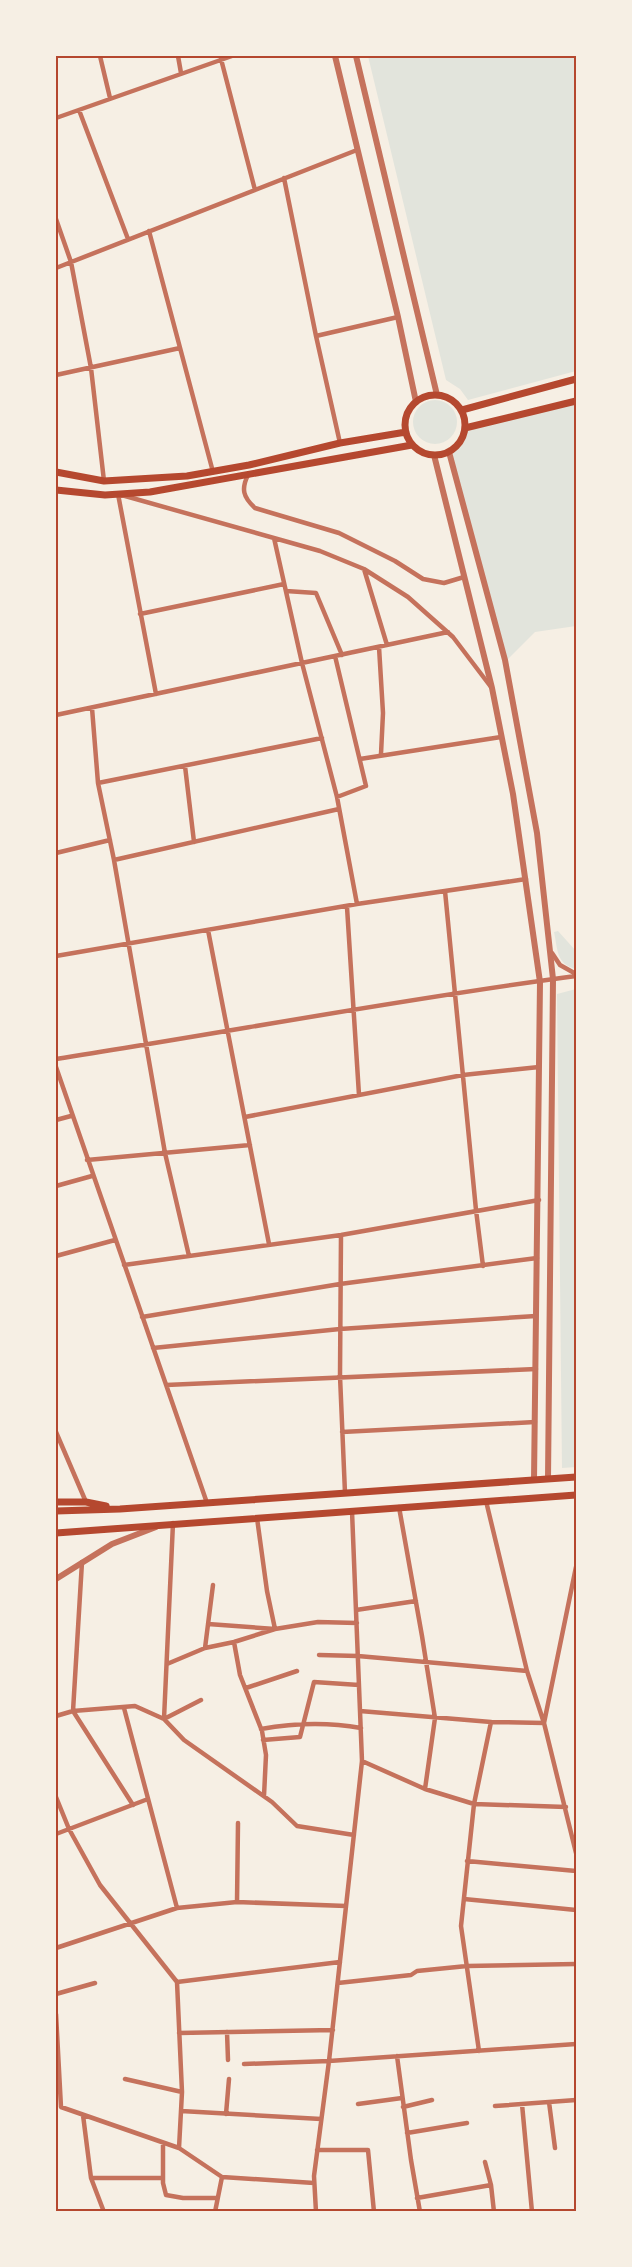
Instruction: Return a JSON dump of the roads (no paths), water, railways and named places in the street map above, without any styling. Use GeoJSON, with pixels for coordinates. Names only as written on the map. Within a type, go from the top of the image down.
{"type":"FeatureCollection","features":[{"type":"Feature","properties":{"kind":"main road"},"geometry":{"type":"LineString","coordinates":[[462,410],[576,379]]}},
{"type":"Feature","properties":{"kind":"main road"},"geometry":{"type":"LineString","coordinates":[[437,394],[449,398],[462,410],[465,428],[458,445],[449,452],[434,455],[426,454],[412,445],[406,432],[406,416],[416,402],[437,394]]}},
{"type":"Feature","properties":{"kind":"main road"},"geometry":{"type":"LineString","coordinates":[[465,428],[576,401]]}},
{"type":"Feature","properties":{"kind":"main road"},"geometry":{"type":"LineString","coordinates":[[56,472],[104,481],[213,472],[340,443],[406,432]]}},
{"type":"Feature","properties":{"kind":"main road"},"geometry":{"type":"LineString","coordinates":[[56,490],[105,495],[150,492],[412,445]]}},
{"type":"Feature","properties":{"kind":"main road"},"geometry":{"type":"LineString","coordinates":[[56,1511],[120,1509],[576,1477]]}},
{"type":"Feature","properties":{"kind":"main road"},"geometry":{"type":"LineString","coordinates":[[56,1533],[576,1495]]}},
{"type":"Feature","properties":{"kind":"main road"},"geometry":{"type":"LineString","coordinates":[[56,1502],[86,1502],[120,1509]]}},
{"type":"Feature","properties":{"kind":"street"},"geometry":{"type":"LineString","coordinates":[[100,56],[110,98]]}},
{"type":"Feature","properties":{"kind":"street"},"geometry":{"type":"LineString","coordinates":[[178,56],[182,73]]}},
{"type":"Feature","properties":{"kind":"street"},"geometry":{"type":"LineString","coordinates":[[56,118],[232,56]]}},
{"type":"Feature","properties":{"kind":"street"},"geometry":{"type":"LineString","coordinates":[[335,56],[398,317],[416,402]]}},
{"type":"Feature","properties":{"kind":"street"},"geometry":{"type":"LineString","coordinates":[[356,56],[437,394]]}},
{"type":"Feature","properties":{"kind":"street"},"geometry":{"type":"LineString","coordinates":[[221,59],[255,190]]}},
{"type":"Feature","properties":{"kind":"street"},"geometry":{"type":"LineString","coordinates":[[79,110],[128,239]]}},
{"type":"Feature","properties":{"kind":"street"},"geometry":{"type":"LineString","coordinates":[[56,268],[357,150]]}},
{"type":"Feature","properties":{"kind":"street"},"geometry":{"type":"LineString","coordinates":[[284,178],[315,336],[340,443]]}},
{"type":"Feature","properties":{"kind":"street"},"geometry":{"type":"LineString","coordinates":[[56,219],[71,262],[91,368],[104,481]]}},
{"type":"Feature","properties":{"kind":"street"},"geometry":{"type":"LineString","coordinates":[[149,231],[213,472]]}},
{"type":"Feature","properties":{"kind":"street"},"geometry":{"type":"LineString","coordinates":[[315,336],[398,317]]}},
{"type":"Feature","properties":{"kind":"street"},"geometry":{"type":"LineString","coordinates":[[56,375],[180,348]]}},
{"type":"Feature","properties":{"kind":"street"},"geometry":{"type":"LineString","coordinates":[[449,452],[506,660],[537,833],[553,979],[548,1479]]}},
{"type":"Feature","properties":{"kind":"street"},"geometry":{"type":"LineString","coordinates":[[434,455],[492,688],[519,824],[540,981],[534,1480]]}},
{"type":"Feature","properties":{"kind":"street"},"geometry":{"type":"LineString","coordinates":[[248,475],[243,485],[243,492],[247,501],[255,508],[339,533],[395,561],[423,579],[444,583],[464,577]]}},
{"type":"Feature","properties":{"kind":"street"},"geometry":{"type":"LineString","coordinates":[[156,694],[118,494],[320,551],[364,569],[408,597],[448,632],[492,688]]}},
{"type":"Feature","properties":{"kind":"street"},"geometry":{"type":"LineString","coordinates":[[274,538],[302,663],[337,796],[357,904]]}},
{"type":"Feature","properties":{"kind":"street"},"geometry":{"type":"LineString","coordinates":[[364,569],[387,645]]}},
{"type":"Feature","properties":{"kind":"street"},"geometry":{"type":"LineString","coordinates":[[140,614],[284,584]]}},
{"type":"Feature","properties":{"kind":"street"},"geometry":{"type":"LineString","coordinates":[[286,591],[315,593],[342,655]]}},
{"type":"Feature","properties":{"kind":"street"},"geometry":{"type":"LineString","coordinates":[[56,715],[448,632]]}},
{"type":"Feature","properties":{"kind":"street"},"geometry":{"type":"LineString","coordinates":[[379,647],[383,713],[381,754]]}},
{"type":"Feature","properties":{"kind":"street"},"geometry":{"type":"LineString","coordinates":[[335,656],[366,786],[337,796]]}},
{"type":"Feature","properties":{"kind":"street"},"geometry":{"type":"LineString","coordinates":[[92,708],[99,783],[165,1153],[189,1256]]}},
{"type":"Feature","properties":{"kind":"street"},"geometry":{"type":"LineString","coordinates":[[360,759],[501,737]]}},
{"type":"Feature","properties":{"kind":"street"},"geometry":{"type":"LineString","coordinates":[[99,783],[322,738]]}},
{"type":"Feature","properties":{"kind":"street"},"geometry":{"type":"LineString","coordinates":[[185,766],[194,842]]}},
{"type":"Feature","properties":{"kind":"street"},"geometry":{"type":"LineString","coordinates":[[114,860],[339,809]]}},
{"type":"Feature","properties":{"kind":"street"},"geometry":{"type":"LineString","coordinates":[[56,853],[110,840]]}},
{"type":"Feature","properties":{"kind":"street"},"geometry":{"type":"LineString","coordinates":[[56,956],[357,904],[526,879]]}},
{"type":"Feature","properties":{"kind":"street"},"geometry":{"type":"LineString","coordinates":[[446,891],[483,1266]]}},
{"type":"Feature","properties":{"kind":"street"},"geometry":{"type":"LineString","coordinates":[[347,907],[359,1095]]}},
{"type":"Feature","properties":{"kind":"street"},"geometry":{"type":"LineString","coordinates":[[208,930],[269,1244]]}},
{"type":"Feature","properties":{"kind":"street"},"geometry":{"type":"LineString","coordinates":[[548,935],[555,959],[576,975]]}},
{"type":"Feature","properties":{"kind":"street"},"geometry":{"type":"LineString","coordinates":[[56,1059],[576,975]]}},
{"type":"Feature","properties":{"kind":"street"},"geometry":{"type":"LineString","coordinates":[[56,1067],[71,1116],[207,1503]]}},
{"type":"Feature","properties":{"kind":"street"},"geometry":{"type":"LineString","coordinates":[[245,1117],[463,1075],[539,1067]]}},
{"type":"Feature","properties":{"kind":"street"},"geometry":{"type":"LineString","coordinates":[[56,1120],[71,1116]]}},
{"type":"Feature","properties":{"kind":"street"},"geometry":{"type":"LineString","coordinates":[[87,1160],[250,1145]]}},
{"type":"Feature","properties":{"kind":"street"},"geometry":{"type":"LineString","coordinates":[[56,1186],[92,1176]]}},
{"type":"Feature","properties":{"kind":"street"},"geometry":{"type":"LineString","coordinates":[[124,1265],[341,1235],[538,1200]]}},
{"type":"Feature","properties":{"kind":"street"},"geometry":{"type":"LineString","coordinates":[[341,1235],[340,1377],[345,1493]]}},
{"type":"Feature","properties":{"kind":"street"},"geometry":{"type":"LineString","coordinates":[[56,1256],[115,1240]]}},
{"type":"Feature","properties":{"kind":"street"},"geometry":{"type":"LineString","coordinates":[[142,1317],[340,1284],[538,1258]]}},
{"type":"Feature","properties":{"kind":"street"},"geometry":{"type":"LineString","coordinates":[[538,1271],[543,1280],[547,1279],[550,1273]]}},
{"type":"Feature","properties":{"kind":"street"},"geometry":{"type":"LineString","coordinates":[[537,1295],[545,1291],[550,1299]]}},
{"type":"Feature","properties":{"kind":"street"},"geometry":{"type":"LineString","coordinates":[[153,1348],[340,1329],[536,1316]]}},
{"type":"Feature","properties":{"kind":"street"},"geometry":{"type":"LineString","coordinates":[[166,1385],[536,1369]]}},
{"type":"Feature","properties":{"kind":"street"},"geometry":{"type":"LineString","coordinates":[[342,1432],[535,1422]]}},
{"type":"Feature","properties":{"kind":"street"},"geometry":{"type":"LineString","coordinates":[[56,1432],[86,1502]]}},
{"type":"Feature","properties":{"kind":"street"},"geometry":{"type":"LineString","coordinates":[[486,1501],[527,1671],[544,1723],[576,1853]]}},
{"type":"Feature","properties":{"kind":"street"},"geometry":{"type":"LineString","coordinates":[[399,1507],[435,1718],[425,1789]]}},
{"type":"Feature","properties":{"kind":"street"},"geometry":{"type":"LineString","coordinates":[[316,2211],[314,2183],[317,2150],[333,2030],[362,1761],[352,1511]]}},
{"type":"Feature","properties":{"kind":"street"},"geometry":{"type":"LineString","coordinates":[[257,1517],[267,1591],[275,1629]]}},
{"type":"Feature","properties":{"kind":"street"},"geometry":{"type":"LineString","coordinates":[[56,1579],[112,1544],[170,1523],[164,1719]]}},
{"type":"Feature","properties":{"kind":"street"},"geometry":{"type":"LineString","coordinates":[[82,1562],[73,1711],[133,1805]]}},
{"type":"Feature","properties":{"kind":"street"},"geometry":{"type":"LineString","coordinates":[[544,1723],[576,1567]]}},
{"type":"Feature","properties":{"kind":"street"},"geometry":{"type":"LineString","coordinates":[[205,1648],[213,1585]]}},
{"type":"Feature","properties":{"kind":"street"},"geometry":{"type":"LineString","coordinates":[[356,1610],[416,1601]]}},
{"type":"Feature","properties":{"kind":"street"},"geometry":{"type":"LineString","coordinates":[[167,1664],[205,1648],[234,1642],[275,1629],[318,1622],[357,1623]]}},
{"type":"Feature","properties":{"kind":"street"},"geometry":{"type":"LineString","coordinates":[[208,1624],[275,1629]]}},
{"type":"Feature","properties":{"kind":"street"},"geometry":{"type":"LineString","coordinates":[[234,1642],[240,1675],[261,1729],[266,1755],[264,1796]]}},
{"type":"Feature","properties":{"kind":"street"},"geometry":{"type":"LineString","coordinates":[[320,1655],[358,1656],[527,1671]]}},
{"type":"Feature","properties":{"kind":"street"},"geometry":{"type":"LineString","coordinates":[[246,1688],[297,1671]]}},
{"type":"Feature","properties":{"kind":"street"},"geometry":{"type":"LineString","coordinates":[[263,1740],[300,1737],[314,1682],[359,1685]]}},
{"type":"Feature","properties":{"kind":"street"},"geometry":{"type":"LineString","coordinates":[[164,1719],[201,1700]]}},
{"type":"Feature","properties":{"kind":"street"},"geometry":{"type":"LineString","coordinates":[[56,1716],[73,1711],[135,1706],[164,1719],[184,1740],[264,1796],[297,1826],[354,1835]]}},
{"type":"Feature","properties":{"kind":"street"},"geometry":{"type":"LineString","coordinates":[[124,1707],[177,1908]]}},
{"type":"Feature","properties":{"kind":"street"},"geometry":{"type":"LineString","coordinates":[[360,1711],[491,1722],[544,1723]]}},
{"type":"Feature","properties":{"kind":"street"},"geometry":{"type":"LineString","coordinates":[[480,2051],[461,1926],[474,1804],[491,1722]]}},
{"type":"Feature","properties":{"kind":"street"},"geometry":{"type":"LineString","coordinates":[[261,1729],[304,1724],[339,1724],[361,1728]]}},
{"type":"Feature","properties":{"kind":"street"},"geometry":{"type":"LineString","coordinates":[[362,1761],[425,1789],[474,1804],[566,1807]]}},
{"type":"Feature","properties":{"kind":"street"},"geometry":{"type":"LineString","coordinates":[[56,1797],[69,1829],[100,1885],[177,1982],[182,2092],[180,2148]]}},
{"type":"Feature","properties":{"kind":"street"},"geometry":{"type":"LineString","coordinates":[[56,1834],[148,1799]]}},
{"type":"Feature","properties":{"kind":"street"},"geometry":{"type":"LineString","coordinates":[[568,1815],[576,1816]]}},
{"type":"Feature","properties":{"kind":"street"},"geometry":{"type":"LineString","coordinates":[[237,1823],[237,1902]]}},
{"type":"Feature","properties":{"kind":"street"},"geometry":{"type":"LineString","coordinates":[[467,1861],[576,1871]]}},
{"type":"Feature","properties":{"kind":"street"},"geometry":{"type":"LineString","coordinates":[[464,1899],[576,1910]]}},
{"type":"Feature","properties":{"kind":"street"},"geometry":{"type":"LineString","coordinates":[[56,1948],[177,1908],[237,1902],[346,1906]]}},
{"type":"Feature","properties":{"kind":"street"},"geometry":{"type":"LineString","coordinates":[[177,1982],[340,1962]]}},
{"type":"Feature","properties":{"kind":"street"},"geometry":{"type":"LineString","coordinates":[[338,1983],[467,1966],[576,1964]]}},
{"type":"Feature","properties":{"kind":"street"},"geometry":{"type":"LineString","coordinates":[[56,1994],[95,1983]]}},
{"type":"Feature","properties":{"kind":"street"},"geometry":{"type":"LineString","coordinates":[[56,2014],[61,2108],[180,2148],[222,2177],[314,2183]]}},
{"type":"Feature","properties":{"kind":"street"},"geometry":{"type":"LineString","coordinates":[[179,2033],[333,2030]]}},
{"type":"Feature","properties":{"kind":"street"},"geometry":{"type":"LineString","coordinates":[[227,2032],[228,2060]]}},
{"type":"Feature","properties":{"kind":"street"},"geometry":{"type":"LineString","coordinates":[[244,2064],[329,2061],[576,2044]]}},
{"type":"Feature","properties":{"kind":"street"},"geometry":{"type":"LineString","coordinates":[[397,2056],[420,2211]]}},
{"type":"Feature","properties":{"kind":"street"},"geometry":{"type":"LineString","coordinates":[[125,2079],[182,2092]]}},
{"type":"Feature","properties":{"kind":"street"},"geometry":{"type":"LineString","coordinates":[[226,2114],[229,2079]]}},
{"type":"Feature","properties":{"kind":"street"},"geometry":{"type":"LineString","coordinates":[[357,2104],[402,2098]]}},
{"type":"Feature","properties":{"kind":"street"},"geometry":{"type":"LineString","coordinates":[[403,2108],[432,2100]]}},
{"type":"Feature","properties":{"kind":"street"},"geometry":{"type":"LineString","coordinates":[[495,2106],[576,2100]]}},
{"type":"Feature","properties":{"kind":"street"},"geometry":{"type":"LineString","coordinates":[[549,2102],[555,2148]]}},
{"type":"Feature","properties":{"kind":"street"},"geometry":{"type":"LineString","coordinates":[[522,2104],[532,2211]]}},
{"type":"Feature","properties":{"kind":"street"},"geometry":{"type":"LineString","coordinates":[[182,2112],[321,2119]]}},
{"type":"Feature","properties":{"kind":"street"},"geometry":{"type":"LineString","coordinates":[[83,2115],[91,2178],[104,2211]]}},
{"type":"Feature","properties":{"kind":"street"},"geometry":{"type":"LineString","coordinates":[[407,2133],[467,2123]]}},
{"type":"Feature","properties":{"kind":"street"},"geometry":{"type":"LineString","coordinates":[[163,2143],[164,2190],[171,2197],[217,2198]]}},
{"type":"Feature","properties":{"kind":"street"},"geometry":{"type":"LineString","coordinates":[[317,2150],[368,2150],[374,2211]]}},
{"type":"Feature","properties":{"kind":"street"},"geometry":{"type":"LineString","coordinates":[[485,2162],[494,2211]]}},
{"type":"Feature","properties":{"kind":"street"},"geometry":{"type":"LineString","coordinates":[[214,2211],[222,2177]]}},
{"type":"Feature","properties":{"kind":"street"},"geometry":{"type":"LineString","coordinates":[[91,2178],[163,2178]]}},
{"type":"Feature","properties":{"kind":"street"},"geometry":{"type":"LineString","coordinates":[[417,2198],[491,2185]]}}]}
